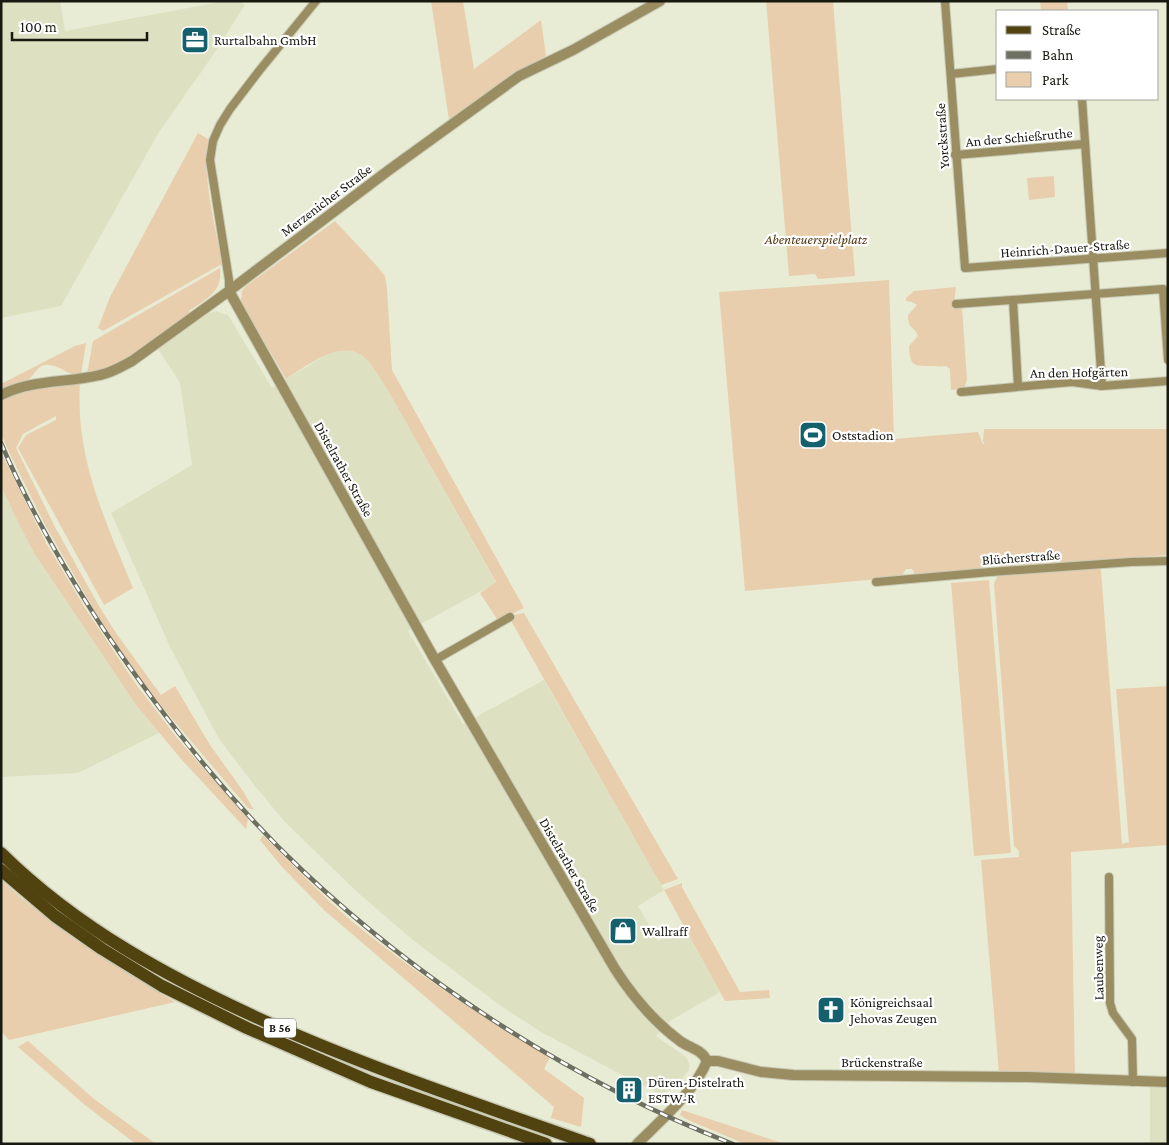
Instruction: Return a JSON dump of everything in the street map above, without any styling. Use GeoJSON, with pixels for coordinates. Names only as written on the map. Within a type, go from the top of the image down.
{"type":"FeatureCollection","features":[{"type":"Feature","properties":{"kind":"main road","name":"B 56"},"geometry":{"type":"LineString","coordinates":[[1,853],[58,904],[100,933],[169,974],[224,1003],[374,1066],[590,1144]]}},
{"type":"Feature","properties":{"kind":"main road","name":"B 56"},"geometry":{"type":"LineString","coordinates":[[1,870],[55,916],[102,950],[162,986],[240,1024],[371,1082],[546,1144]]}},
{"type":"Feature","properties":{"kind":"street"},"geometry":{"type":"LineString","coordinates":[[229,291],[210,160],[213,141],[230,109],[316,1]]}},
{"type":"Feature","properties":{"kind":"street","name":"Merzenicher Straße"},"geometry":{"type":"LineString","coordinates":[[1,395],[22,386],[100,375],[132,361],[519,76],[573,50],[660,1]]}},
{"type":"Feature","properties":{"kind":"street","name":"Yorckstraße"},"geometry":{"type":"LineString","coordinates":[[945,1],[955,155],[965,268]]}},
{"type":"Feature","properties":{"kind":"street"},"geometry":{"type":"LineString","coordinates":[[951,74],[996,69]]}},
{"type":"Feature","properties":{"kind":"street","name":"An der Schießruthe"},"geometry":{"type":"LineString","coordinates":[[1082,100],[1102,386]]}},
{"type":"Feature","properties":{"kind":"street","name":"An der Schießruthe"},"geometry":{"type":"LineString","coordinates":[[955,155],[1085,144]]}},
{"type":"Feature","properties":{"kind":"street","name":"Heinrich-Dauer-Straße"},"geometry":{"type":"LineString","coordinates":[[965,268],[1168,253]]}},
{"type":"Feature","properties":{"kind":"street"},"geometry":{"type":"LineString","coordinates":[[956,304],[1163,289],[1168,360]]}},
{"type":"Feature","properties":{"kind":"street","name":"Distelrather Straße"},"geometry":{"type":"LineString","coordinates":[[229,291],[435,660],[614,969],[644,1010],[682,1042],[705,1055],[707,1061]]}},
{"type":"Feature","properties":{"kind":"street"},"geometry":{"type":"LineString","coordinates":[[1013,300],[1018,386]]}},
{"type":"Feature","properties":{"kind":"street","name":"An den Hofgärten"},"geometry":{"type":"LineString","coordinates":[[961,392],[1072,382],[1102,386],[1168,381]]}},
{"type":"Feature","properties":{"kind":"street","name":"Blücherstraße"},"geometry":{"type":"LineString","coordinates":[[876,582],[1009,570],[1168,561]]}},
{"type":"Feature","properties":{"kind":"street"},"geometry":{"type":"LineString","coordinates":[[435,660],[510,617]]}},
{"type":"Feature","properties":{"kind":"street","name":"Laubenweg"},"geometry":{"type":"LineString","coordinates":[[1109,877],[1110,1003],[1113,1014],[1132,1039],[1133,1082]]}},
{"type":"Feature","properties":{"kind":"street"},"geometry":{"type":"LineString","coordinates":[[637,1144],[687,1092],[704,1070],[707,1061]]}},
{"type":"Feature","properties":{"kind":"street","name":"Brückenstraße"},"geometry":{"type":"LineString","coordinates":[[707,1061],[718,1061],[761,1072],[793,1075],[1028,1077],[1168,1082]]}},
{"type":"Feature","properties":{"kind":"shaded area"},"geometry":{"type":"Polygon","coordinates":[[[1,1],[60,1],[65,31],[225,1],[239,1],[245,5],[213,55],[159,132],[61,306],[1,318],[1,1]]]}},
{"type":"Feature","properties":{"kind":"shaded area"},"geometry":{"type":"Polygon","coordinates":[[[216,311],[228,315],[272,388],[329,353],[344,350],[356,352],[366,358],[387,389],[496,583],[408,631],[463,724],[544,680],[664,890],[638,906],[658,941],[684,927],[720,992],[670,1021],[656,1036],[686,1057],[689,1063],[689,1070],[677,1085],[662,1095],[541,1032],[501,1006],[414,941],[357,892],[284,821],[219,739],[170,647],[111,513],[192,465],[180,383],[158,349],[192,323],[216,311]]]}},
{"type":"Feature","properties":{"kind":"shaded area"},"geometry":{"type":"Polygon","coordinates":[[[1,486],[34,553],[136,705],[159,733],[78,773],[1,777],[1,486]]]}},
{"type":"Feature","properties":{"kind":"shaded area"},"geometry":{"type":"Polygon","coordinates":[[[1150,1087],[1168,1088],[1168,1144],[1150,1144],[1150,1087]]]}},
{"type":"Feature","properties":{"kind":"green space"},"geometry":{"type":"Polygon","coordinates":[[[431,1],[463,1],[474,69],[541,20],[546,56],[514,74],[449,120],[431,1]]]}},
{"type":"Feature","properties":{"kind":"green space","name":"Abenteuerspielplatz"},"geometry":{"type":"Polygon","coordinates":[[[766,1],[833,1],[855,276],[818,279],[815,274],[789,276],[766,1]]]}},
{"type":"Feature","properties":{"kind":"green space"},"geometry":{"type":"Polygon","coordinates":[[[1040,1],[1067,1],[1068,10],[1041,10],[1040,1]]]}},
{"type":"Feature","properties":{"kind":"green space"},"geometry":{"type":"Polygon","coordinates":[[[198,133],[208,139],[208,186],[222,264],[103,331],[98,328],[110,297],[198,133]]]}},
{"type":"Feature","properties":{"kind":"green space"},"geometry":{"type":"Polygon","coordinates":[[[1054,176],[1055,197],[1029,200],[1027,178],[1054,176]]]}},
{"type":"Feature","properties":{"kind":"green space"},"geometry":{"type":"Polygon","coordinates":[[[335,221],[385,276],[392,370],[524,608],[498,621],[480,593],[496,582],[387,389],[370,363],[358,353],[348,351],[337,352],[326,355],[286,379],[241,302],[242,291],[246,286],[335,221]]]}},
{"type":"Feature","properties":{"kind":"green space"},"geometry":{"type":"Polygon","coordinates":[[[220,268],[219,283],[216,289],[208,298],[189,311],[191,313],[155,341],[129,358],[116,365],[87,374],[93,341],[220,268]]]}},
{"type":"Feature","properties":{"kind":"green space","name":"Oststadion"},"geometry":{"type":"Polygon","coordinates":[[[889,280],[894,439],[978,432],[983,444],[985,443],[983,442],[984,429],[1168,429],[1168,555],[1001,567],[989,564],[979,571],[916,576],[912,569],[906,569],[901,577],[745,591],[719,292],[889,280]]]}},
{"type":"Feature","properties":{"kind":"green space"},"geometry":{"type":"Polygon","coordinates":[[[956,287],[954,303],[962,307],[967,380],[964,389],[951,390],[950,369],[946,366],[916,365],[910,358],[909,346],[918,336],[909,323],[908,315],[917,305],[906,301],[906,298],[914,291],[956,287]]]}},
{"type":"Feature","properties":{"kind":"green space"},"geometry":{"type":"Polygon","coordinates":[[[86,343],[81,375],[46,365],[40,367],[28,380],[1,389],[1,384],[75,346],[86,343]]]}},
{"type":"Feature","properties":{"kind":"green space"},"geometry":{"type":"Polygon","coordinates":[[[80,383],[82,437],[87,463],[112,538],[133,588],[104,605],[18,448],[26,435],[56,420],[56,416],[23,434],[16,448],[55,527],[116,633],[161,695],[175,686],[210,745],[243,791],[254,810],[248,808],[157,701],[125,659],[45,525],[1,434],[1,401],[21,391],[80,383]]]}},
{"type":"Feature","properties":{"kind":"green space"},"geometry":{"type":"Polygon","coordinates":[[[1,452],[46,543],[85,608],[135,683],[177,738],[248,819],[246,829],[182,760],[136,705],[34,553],[1,486],[1,452]]]}},
{"type":"Feature","properties":{"kind":"green space"},"geometry":{"type":"Polygon","coordinates":[[[1099,567],[1101,571],[1122,844],[1129,842],[1116,689],[1168,686],[1168,845],[1071,852],[1075,1076],[999,1073],[981,860],[1019,857],[1019,851],[1014,846],[994,584],[998,575],[1099,567]]]}},
{"type":"Feature","properties":{"kind":"green space"},"geometry":{"type":"Polygon","coordinates":[[[989,580],[1011,853],[974,856],[951,583],[989,580]]]}},
{"type":"Feature","properties":{"kind":"green space"},"geometry":{"type":"Polygon","coordinates":[[[524,613],[678,879],[661,885],[510,619],[514,615],[524,613]]]}},
{"type":"Feature","properties":{"kind":"green space"},"geometry":{"type":"Polygon","coordinates":[[[263,835],[312,885],[365,932],[455,998],[550,1057],[544,1069],[584,1098],[581,1127],[551,1118],[554,1107],[324,910],[282,867],[260,840],[263,835]]]}},
{"type":"Feature","properties":{"kind":"green space"},"geometry":{"type":"Polygon","coordinates":[[[1,880],[63,931],[175,1002],[9,1040],[1,1031],[1,880]]]}},
{"type":"Feature","properties":{"kind":"green space"},"geometry":{"type":"Polygon","coordinates":[[[682,883],[682,887],[740,992],[769,990],[770,998],[725,1001],[664,890],[682,883]]]}},
{"type":"Feature","properties":{"kind":"green space"},"geometry":{"type":"Polygon","coordinates":[[[28,1041],[94,1099],[156,1144],[136,1144],[85,1105],[18,1047],[28,1041]]]}},
{"type":"Feature","properties":{"kind":"green space"},"geometry":{"type":"Polygon","coordinates":[[[682,1110],[785,1144],[745,1144],[688,1120],[680,1115],[682,1110]]]}},
{"type":"Feature","properties":{"kind":"railway"},"geometry":{"type":"LineString","coordinates":[[1,443],[23,492],[48,539],[126,662],[222,786],[275,844],[303,871],[400,954],[451,992],[505,1028],[617,1092],[733,1144]]}},
{"type":"Feature","properties":{"kind":"place","name":"Rurtalbahn GmbH"},"geometry":{"type":"Point","coordinates":[195,40]}},
{"type":"Feature","properties":{"kind":"place","name":"Oststadion"},"geometry":{"type":"Point","coordinates":[813,435]}},
{"type":"Feature","properties":{"kind":"place","name":"Wallraff"},"geometry":{"type":"Point","coordinates":[623,931]}},
{"type":"Feature","properties":{"kind":"place","name":"Königreichsaal Jehovas Zeugen"},"geometry":{"type":"Point","coordinates":[831,1010]}},
{"type":"Feature","properties":{"kind":"place","name":"Düren-Distelrath ESTW-R"},"geometry":{"type":"Point","coordinates":[629,1090]}}]}
